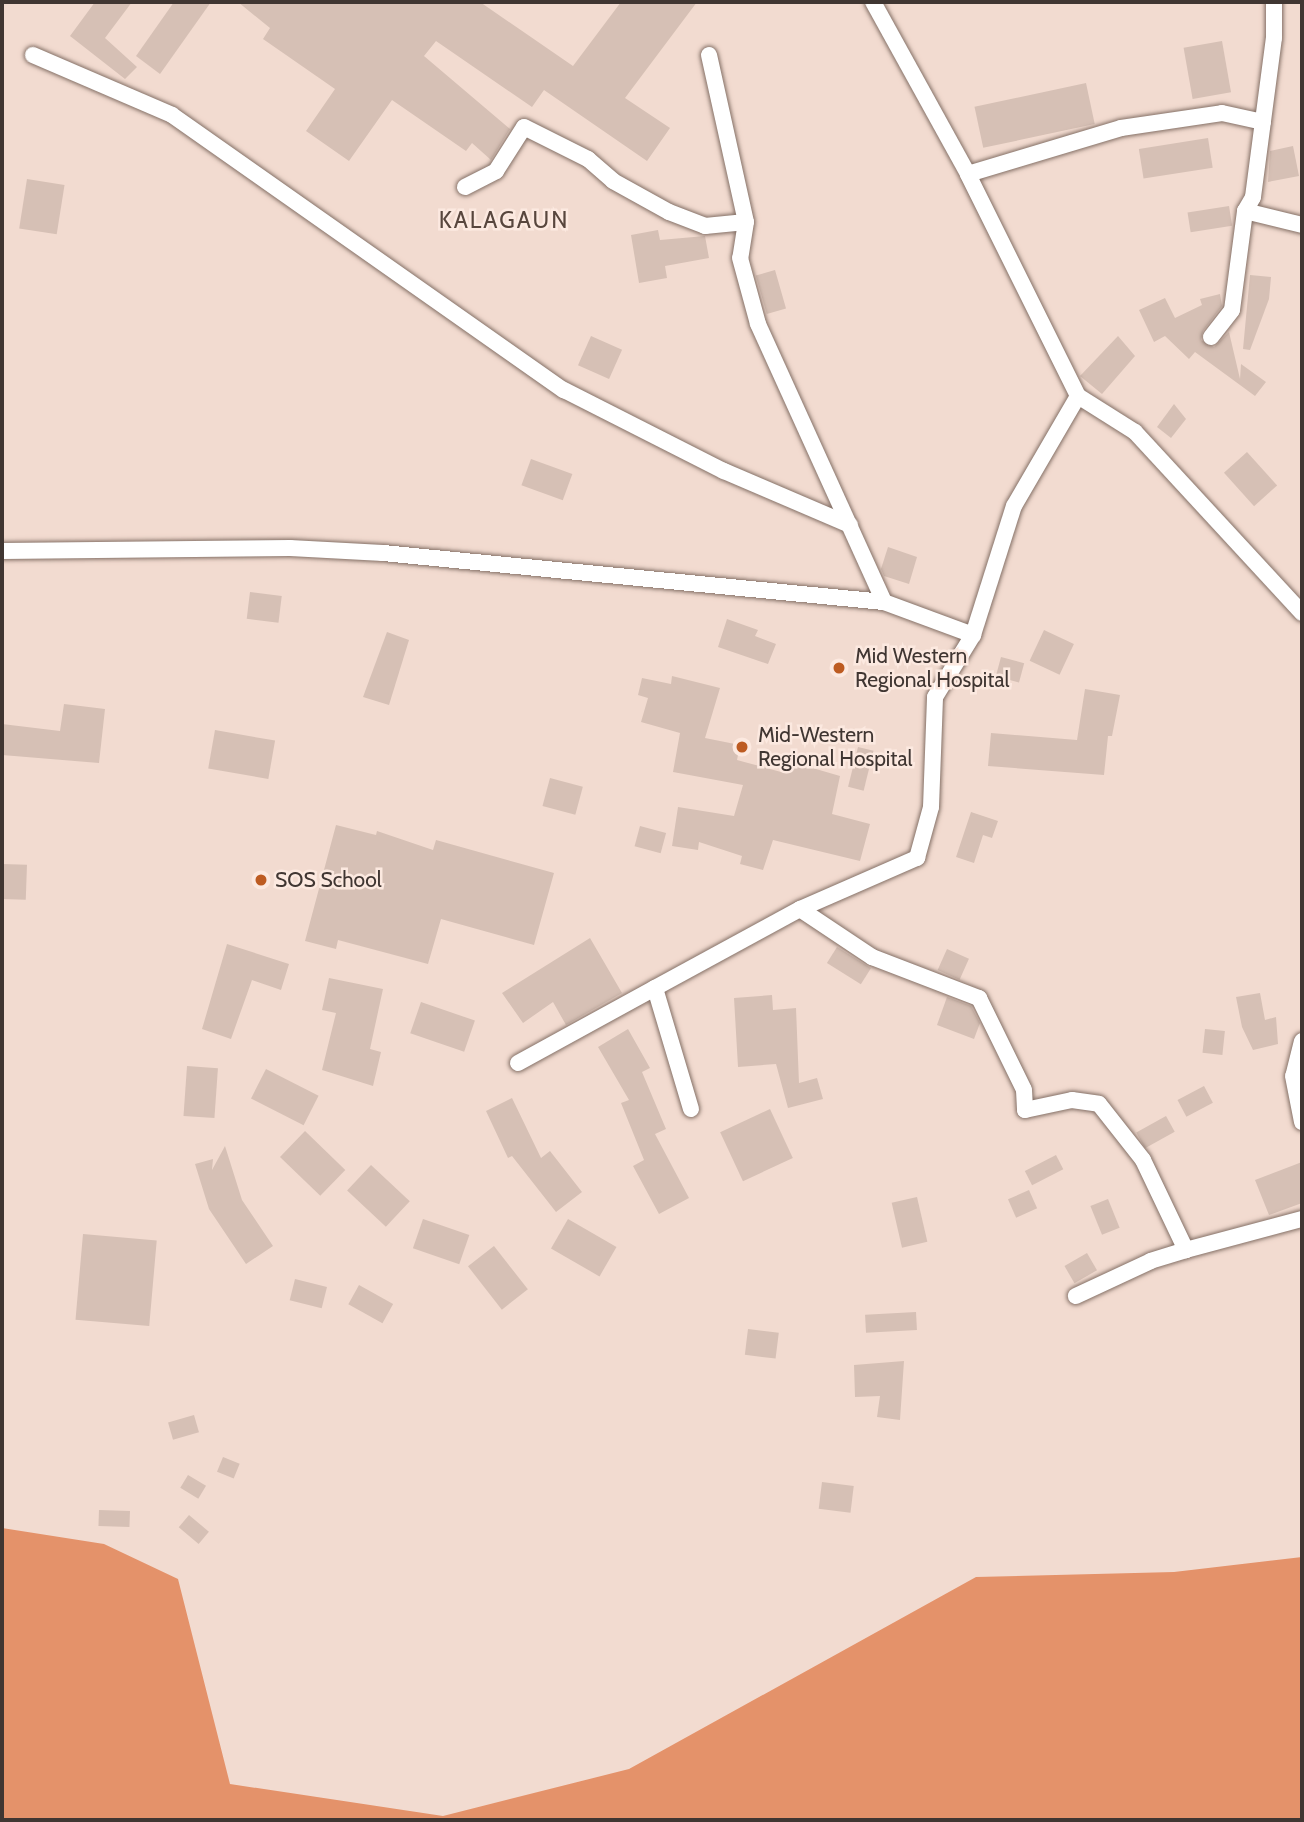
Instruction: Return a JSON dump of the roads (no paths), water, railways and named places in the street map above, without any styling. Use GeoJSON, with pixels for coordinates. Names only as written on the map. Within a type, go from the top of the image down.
{"type":"FeatureCollection","features":[{"type":"Feature","properties":{"kind":"street"},"geometry":{"type":"LineString","coordinates":[[873,2],[968,174],[1078,396],[1135,432],[1302,613]]}},
{"type":"Feature","properties":{"kind":"street"},"geometry":{"type":"LineString","coordinates":[[1211,337],[1232,310],[1245,211],[1253,197],[1274,2]]}},
{"type":"Feature","properties":{"kind":"street"},"geometry":{"type":"LineString","coordinates":[[33,55],[172,115],[565,390],[724,471],[850,525]]}},
{"type":"Feature","properties":{"kind":"street"},"geometry":{"type":"LineString","coordinates":[[709,55],[746,222],[740,258],[758,324],[884,602]]}},
{"type":"Feature","properties":{"kind":"street"},"geometry":{"type":"LineString","coordinates":[[968,174],[1121,128],[1222,113],[1263,122]]}},
{"type":"Feature","properties":{"kind":"street"},"geometry":{"type":"LineString","coordinates":[[465,187],[496,172],[508,145],[524,127],[588,159],[613,181],[669,212],[705,226],[746,222]]}},
{"type":"Feature","properties":{"kind":"street"},"geometry":{"type":"LineString","coordinates":[[1245,211],[1302,225]]}},
{"type":"Feature","properties":{"kind":"street"},"geometry":{"type":"LineString","coordinates":[[518,1063],[800,909],[917,858],[932,807],[935,697],[972,635],[1014,506],[1078,396]]}},
{"type":"Feature","properties":{"kind":"street"},"geometry":{"type":"LineString","coordinates":[[2,551],[290,548],[383,552],[884,602],[972,635]]}},
{"type":"Feature","properties":{"kind":"street"},"geometry":{"type":"LineString","coordinates":[[800,909],[872,957],[979,998],[1024,1090],[1025,1110],[1072,1100],[1099,1104],[1143,1160],[1186,1250]]}},
{"type":"Feature","properties":{"kind":"street"},"geometry":{"type":"LineString","coordinates":[[655,988],[691,1108]]}},
{"type":"Feature","properties":{"kind":"street"},"geometry":{"type":"LineString","coordinates":[[1302,1041],[1293,1076],[1302,1122]]}},
{"type":"Feature","properties":{"kind":"street"},"geometry":{"type":"LineString","coordinates":[[1076,1296],[1151,1261],[1302,1219]]}},
{"type":"Feature","properties":{"kind":"place","name":"Mid Western Regional Hospital"},"geometry":{"type":"Point","coordinates":[839,668]}},
{"type":"Feature","properties":{"kind":"place","name":"Mid-Western Regional Hospital"},"geometry":{"type":"Point","coordinates":[742,747]}},
{"type":"Feature","properties":{"kind":"place","name":"SOS School"},"geometry":{"type":"Point","coordinates":[261,880]}},
{"type":"Feature","properties":{"kind":"district","name":"KALAGAUN"},"geometry":{"type":"Point","coordinates":[504,220]}}]}
